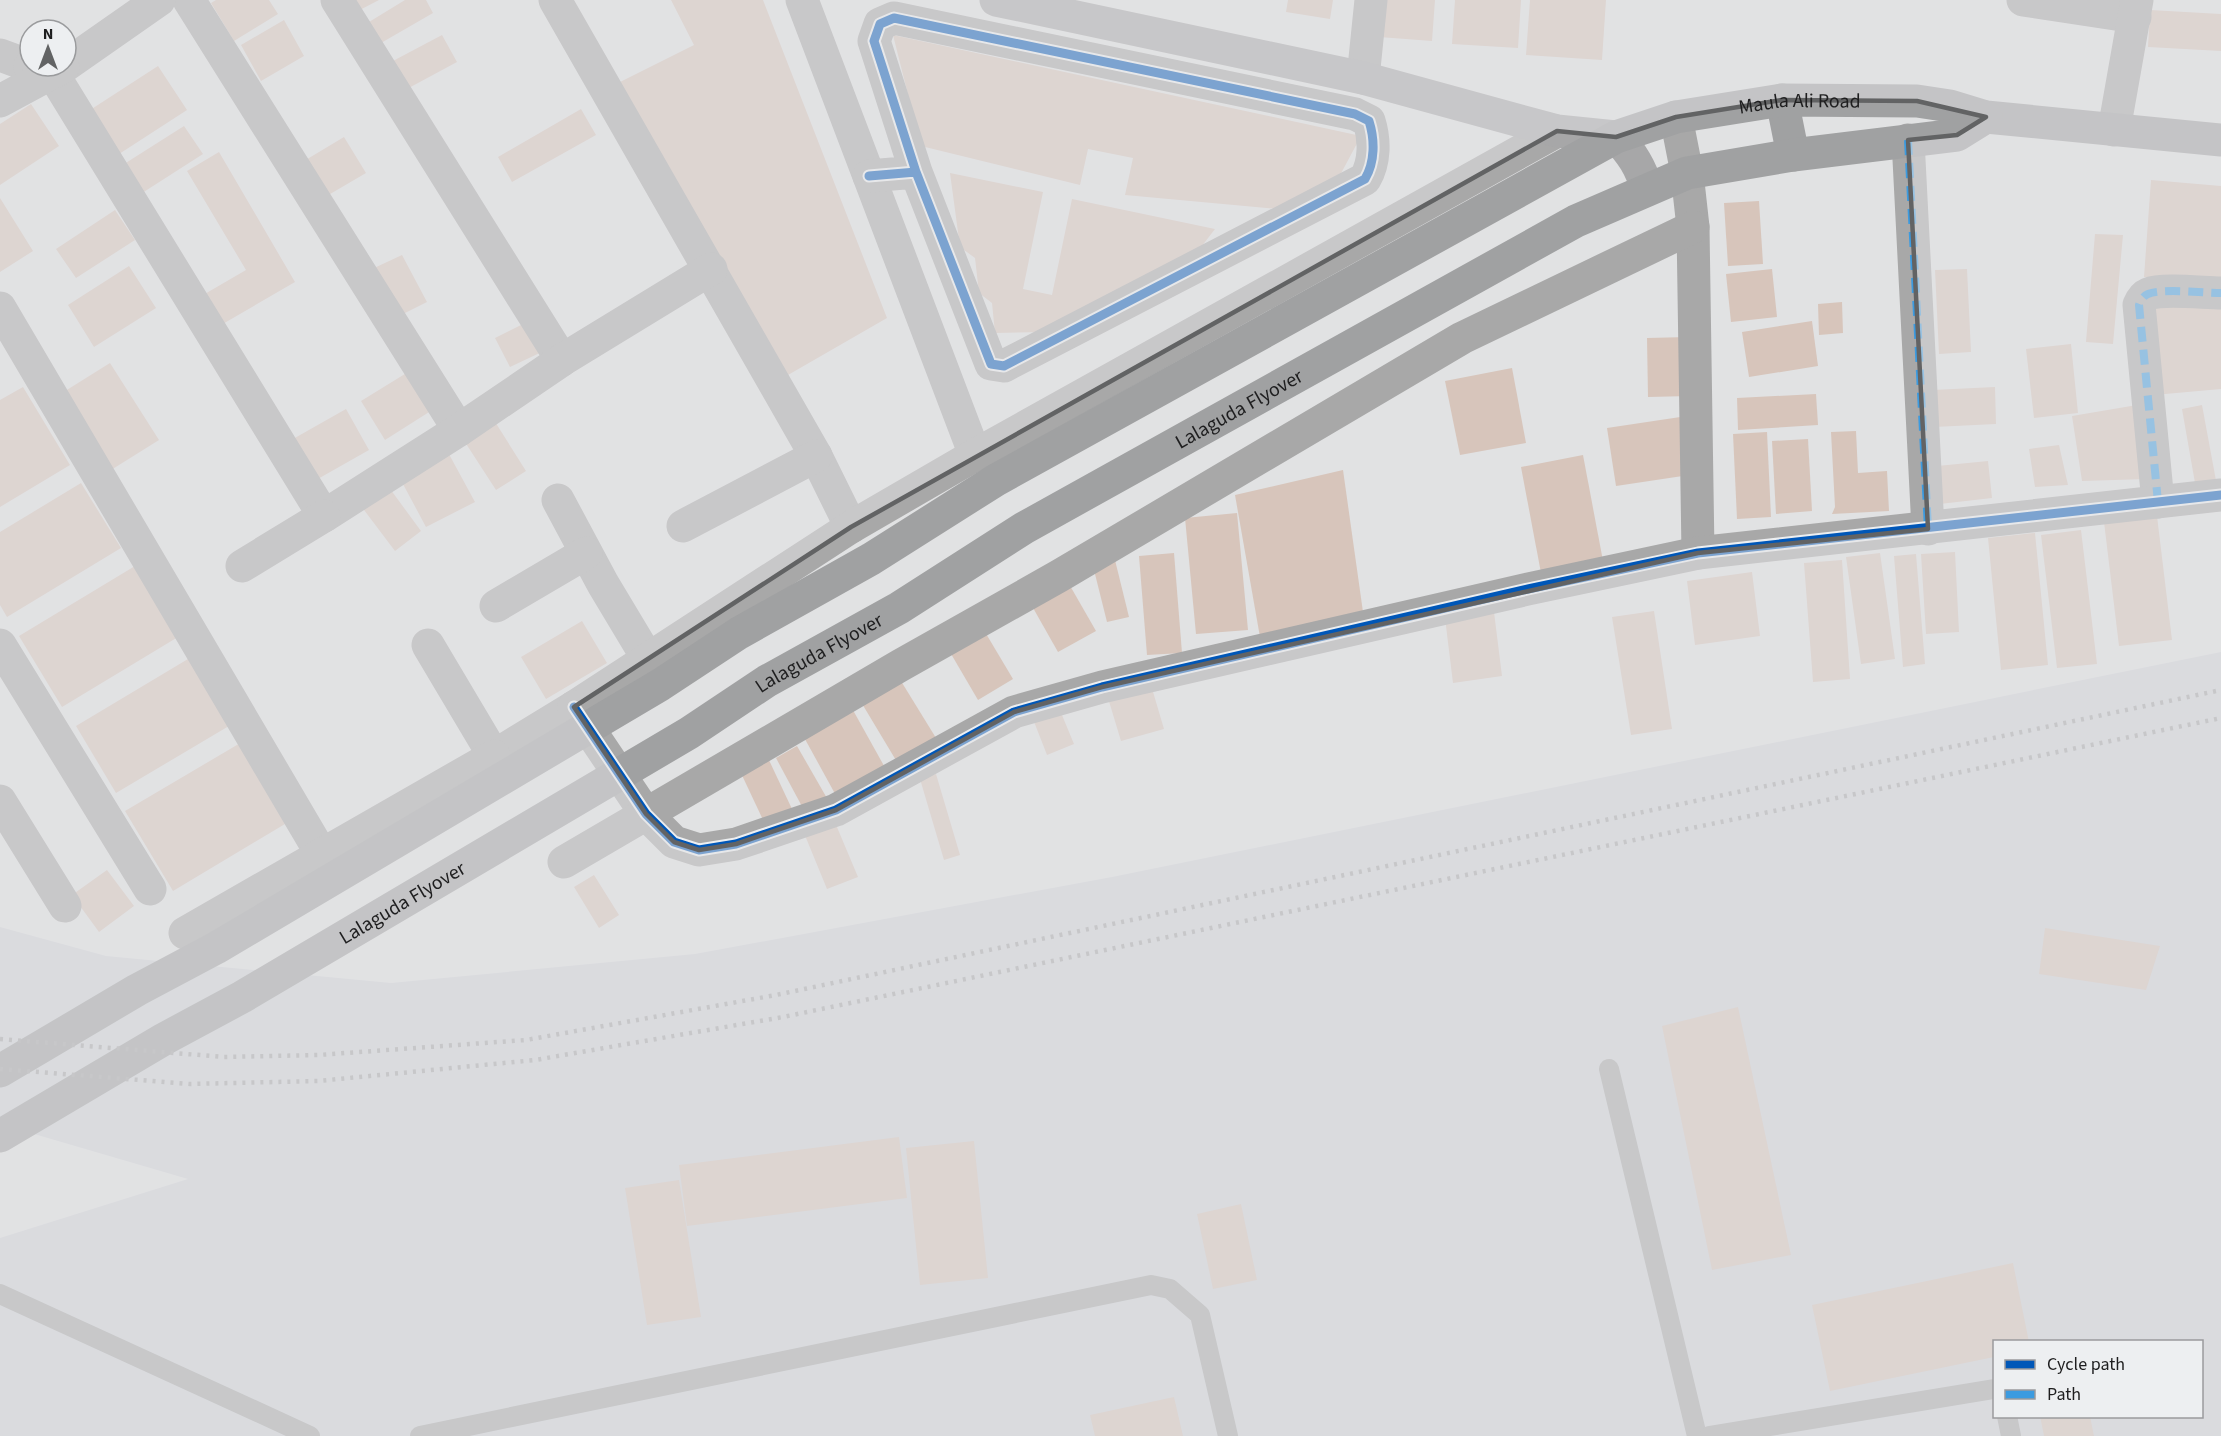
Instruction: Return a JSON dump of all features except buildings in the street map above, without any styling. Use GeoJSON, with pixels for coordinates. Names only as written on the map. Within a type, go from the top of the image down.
{"type":"FeatureCollection","features":[{"type":"Feature","properties":{"kind":"main road"},"geometry":{"type":"LineString","coordinates":[[996,0],[1364,78],[1557,131],[1616,137],[1640,167],[1647,189],[1687,173],[1793,155],[1957,135],[1986,117]]}},
{"type":"Feature","properties":{"kind":"main road"},"geometry":{"type":"LineString","coordinates":[[1782,100],[1793,155]]}},
{"type":"Feature","properties":{"kind":"main road","name":"Maula Ali Road"},"geometry":{"type":"LineString","coordinates":[[1616,137],[1676,117],[1782,100],[1917,101],[1950,106],[1986,117],[2221,140]]}},
{"type":"Feature","properties":{"kind":"main road"},"geometry":{"type":"LineString","coordinates":[[0,1071],[137,990],[216,948],[660,685],[739,633],[872,559],[996,480],[1616,137]]}},
{"type":"Feature","properties":{"kind":"main road","name":"Lalaguda Flyover"},"geometry":{"type":"LineString","coordinates":[[0,1136],[164,1039],[242,997],[688,733],[767,681],[899,608],[1024,528],[1576,221],[1647,189]]}},
{"type":"Feature","properties":{"kind":"street"},"geometry":{"type":"LineString","coordinates":[[78,49],[159,0]]}},
{"type":"Feature","properties":{"kind":"street"},"geometry":{"type":"LineString","coordinates":[[189,0],[459,430]]}},
{"type":"Feature","properties":{"kind":"street"},"geometry":{"type":"LineString","coordinates":[[337,0],[562,360]]}},
{"type":"Feature","properties":{"kind":"street"},"geometry":{"type":"LineString","coordinates":[[555,0],[711,269],[816,456],[851,527]]}},
{"type":"Feature","properties":{"kind":"street"},"geometry":{"type":"LineString","coordinates":[[802,0],[975,455]]}},
{"type":"Feature","properties":{"kind":"street"},"geometry":{"type":"LineString","coordinates":[[1364,78],[1371,0]]}},
{"type":"Feature","properties":{"kind":"street"},"geometry":{"type":"LineString","coordinates":[[2023,0],[2136,9],[2114,130]]}},
{"type":"Feature","properties":{"kind":"street"},"geometry":{"type":"LineString","coordinates":[[894,18],[1355,114],[1369,121],[1373,133],[1371,168],[1365,179],[1004,366],[991,364],[916,172],[874,41],[880,24],[894,18]]}},
{"type":"Feature","properties":{"kind":"street"},"geometry":{"type":"LineString","coordinates":[[0,55],[18,59]]}},
{"type":"Feature","properties":{"kind":"street"},"geometry":{"type":"LineString","coordinates":[[0,101],[33,78]]}},
{"type":"Feature","properties":{"kind":"street"},"geometry":{"type":"LineString","coordinates":[[56,78],[324,516]]}},
{"type":"Feature","properties":{"kind":"street"},"geometry":{"type":"LineString","coordinates":[[1676,117],[1687,173],[1693,227],[1698,553]]}},
{"type":"Feature","properties":{"kind":"street"},"geometry":{"type":"LineString","coordinates":[[185,933],[494,756],[574,707],[851,527],[975,455],[1557,131]]}},
{"type":"Feature","properties":{"kind":"street"},"geometry":{"type":"LineString","coordinates":[[1908,140],[1928,529]]}},
{"type":"Feature","properties":{"kind":"street"},"geometry":{"type":"LineString","coordinates":[[868,176],[916,172]]}},
{"type":"Feature","properties":{"kind":"street"},"geometry":{"type":"LineString","coordinates":[[564,862],[901,665],[1069,570],[1462,338],[1693,227]]}},
{"type":"Feature","properties":{"kind":"street"},"geometry":{"type":"LineString","coordinates":[[242,566],[459,430],[562,360],[711,269]]}},
{"type":"Feature","properties":{"kind":"street"},"geometry":{"type":"LineString","coordinates":[[2158,502],[2139,305],[2148,294],[2159,292],[2221,293]]}},
{"type":"Feature","properties":{"kind":"street"},"geometry":{"type":"LineString","coordinates":[[0,308],[14,356],[322,855]]}},
{"type":"Feature","properties":{"kind":"street"},"geometry":{"type":"LineString","coordinates":[[683,526],[816,456]]}},
{"type":"Feature","properties":{"kind":"street"},"geometry":{"type":"LineString","coordinates":[[574,707],[646,814],[674,842],[699,850],[736,844],[836,810],[1014,712],[1102,687],[1528,589],[1698,553],[2221,495]]}},
{"type":"Feature","properties":{"kind":"street"},"geometry":{"type":"LineString","coordinates":[[558,500],[648,659]]}},
{"type":"Feature","properties":{"kind":"street"},"geometry":{"type":"LineString","coordinates":[[496,606],[586,553]]}},
{"type":"Feature","properties":{"kind":"street"},"geometry":{"type":"LineString","coordinates":[[0,645],[150,889]]}},
{"type":"Feature","properties":{"kind":"street"},"geometry":{"type":"LineString","coordinates":[[428,645],[494,756]]}},
{"type":"Feature","properties":{"kind":"street"},"geometry":{"type":"LineString","coordinates":[[0,801],[65,906]]}},
{"type":"Feature","properties":{"kind":"lane"},"geometry":{"type":"LineString","coordinates":[[1609,1069],[1697,1436]]}},
{"type":"Feature","properties":{"kind":"lane"},"geometry":{"type":"LineString","coordinates":[[420,1436],[1151,1285],[1170,1288],[1200,1315],[1228,1436]]}},
{"type":"Feature","properties":{"kind":"lane"},"geometry":{"type":"LineString","coordinates":[[0,1294],[310,1436]]}},
{"type":"Feature","properties":{"kind":"lane"},"geometry":{"type":"LineString","coordinates":[[1709,1436],[1993,1389]]}},
{"type":"Feature","properties":{"kind":"lane"},"geometry":{"type":"LineString","coordinates":[[2007,1418],[2011,1436]]}},
{"type":"Feature","properties":{"kind":"highlighted area"},"geometry":{"type":"Polygon","coordinates":[[[1782,100],[1917,101],[1986,117],[1957,135],[1908,140],[1928,529],[1698,553],[1102,687],[1014,712],[836,810],[736,844],[699,850],[674,842],[646,814],[574,707],[851,527],[1557,131],[1616,137],[1676,117],[1782,100]]]}},
{"type":"Feature","properties":{"kind":"shaded area"},"geometry":{"type":"Polygon","coordinates":[[[2221,652],[2221,1436],[0,1436],[0,1238],[188,1179],[0,1124],[0,927],[106,956],[391,983],[695,954],[1112,877],[2221,652]]]}},
{"type":"Feature","properties":{"kind":"railway"},"geometry":{"type":"LineString","coordinates":[[0,1039],[224,1057],[318,1055],[526,1040],[776,995],[2221,690]]}},
{"type":"Feature","properties":{"kind":"railway"},"geometry":{"type":"LineString","coordinates":[[0,1069],[190,1084],[318,1081],[535,1060],[783,1017],[2221,718]]}},
{"type":"Feature","properties":{"kind":"marked path"},"geometry":{"type":"LineString","coordinates":[[1908,140],[1928,529]]}},
{"type":"Feature","properties":{"kind":"marked path"},"geometry":{"type":"LineString","coordinates":[[2158,502],[2139,305],[2145,296],[2155,292],[2221,293]]}},
{"type":"Feature","properties":{"kind":"cycle path"},"geometry":{"type":"LineString","coordinates":[[869,176],[916,172],[991,364],[1004,366],[1365,179],[1371,165],[1373,143],[1369,121],[1355,114],[894,18],[880,24],[874,41],[916,172]]}},
{"type":"Feature","properties":{"kind":"cycle path"},"geometry":{"type":"LineString","coordinates":[[574,707],[646,814],[674,842],[699,850],[736,844],[836,810],[1014,712],[1102,687],[1528,589],[1698,553],[2221,495]]}}]}
